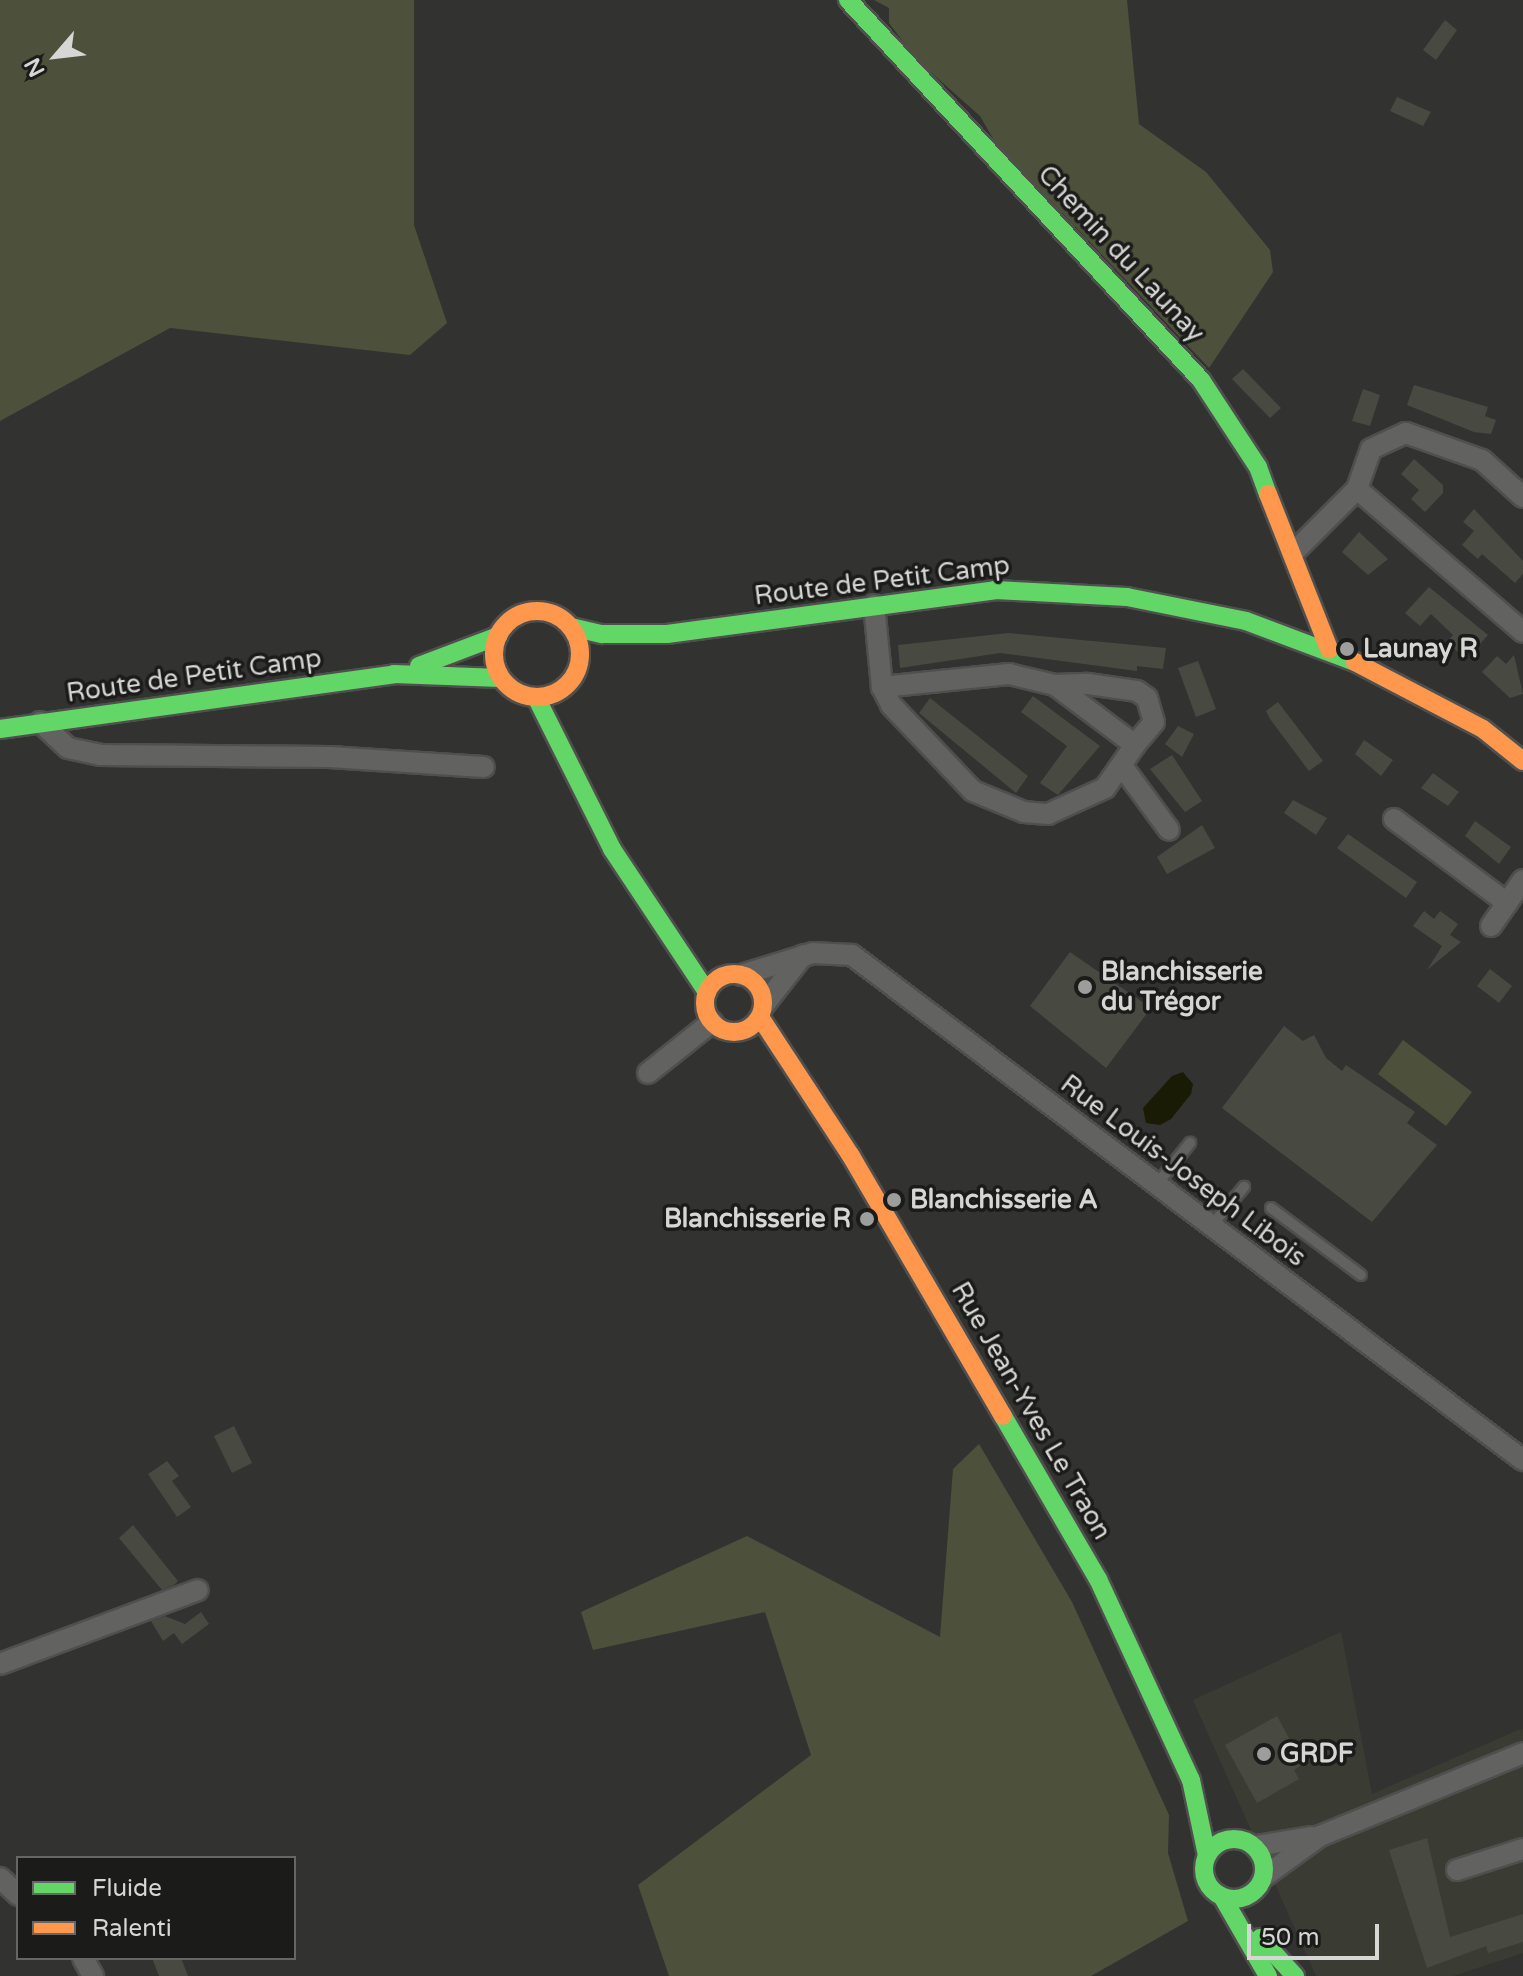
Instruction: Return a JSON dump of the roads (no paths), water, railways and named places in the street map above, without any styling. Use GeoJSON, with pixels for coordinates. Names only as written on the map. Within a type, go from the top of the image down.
{"type":"FeatureCollection","features":[{"type":"Feature","properties":{"kind":"main road","name":"Chemin du Launay"},"geometry":{"type":"LineString","coordinates":[[848,0],[1194,371],[1258,467],[1294,552],[1329,649]]}},
{"type":"Feature","properties":{"kind":"main road"},"geometry":{"type":"LineString","coordinates":[[1291,621],[1304,580]]}},
{"type":"Feature","properties":{"kind":"main road","name":"Route de Petit Camp"},"geometry":{"type":"LineString","coordinates":[[571,627],[602,634],[667,634],[995,590],[1064,591],[1127,597],[1246,621],[1291,621],[1329,649],[1483,729],[1523,761]]}},
{"type":"Feature","properties":{"kind":"main road"},"geometry":{"type":"LineString","coordinates":[[529,611],[557,615],[571,627],[578,640],[580,664],[564,688],[536,697],[522,695],[500,678],[494,661],[498,636],[505,624],[529,611]]}},
{"type":"Feature","properties":{"kind":"main road","name":"Route de Petit Camp"},"geometry":{"type":"LineString","coordinates":[[580,664],[667,634]]}},
{"type":"Feature","properties":{"kind":"main road","name":"Route de Petit Camp"},"geometry":{"type":"LineString","coordinates":[[394,674],[498,636]]}},
{"type":"Feature","properties":{"kind":"main road","name":"Route de Petit Camp"},"geometry":{"type":"LineString","coordinates":[[0,729],[394,674],[500,678]]}},
{"type":"Feature","properties":{"kind":"main road"},"geometry":{"type":"LineString","coordinates":[[564,688],[571,768]]}},
{"type":"Feature","properties":{"kind":"main road"},"geometry":{"type":"LineString","coordinates":[[536,697],[612,849],[669,928],[707,992],[712,1022],[726,1032],[739,1033],[809,1090]]}},
{"type":"Feature","properties":{"kind":"main road"},"geometry":{"type":"LineString","coordinates":[[669,928],[734,975],[760,989],[762,1011],[739,1033]]}},
{"type":"Feature","properties":{"kind":"main road"},"geometry":{"type":"LineString","coordinates":[[707,992],[734,975]]}},
{"type":"Feature","properties":{"kind":"main road","name":"Rue Jean-Yves Le Traon"},"geometry":{"type":"LineString","coordinates":[[762,1011],[1098,1579],[1191,1780],[1207,1855]]}},
{"type":"Feature","properties":{"kind":"main road"},"geometry":{"type":"LineString","coordinates":[[1191,1780],[1232,1838],[1256,1846],[1260,1938],[1265,1968]]}},
{"type":"Feature","properties":{"kind":"main road"},"geometry":{"type":"LineString","coordinates":[[1232,1838],[1207,1855],[1206,1880],[1223,1898],[1265,1968]]}},
{"type":"Feature","properties":{"kind":"main road"},"geometry":{"type":"LineString","coordinates":[[1223,1898],[1245,1898],[1260,1884]]}},
{"type":"Feature","properties":{"kind":"main road"},"geometry":{"type":"LineString","coordinates":[[1260,1938],[1295,1976]]}},
{"type":"Feature","properties":{"kind":"street"},"geometry":{"type":"LineString","coordinates":[[1294,552],[1357,489],[1371,449],[1406,433],[1482,460],[1523,497]]}},
{"type":"Feature","properties":{"kind":"street"},"geometry":{"type":"LineString","coordinates":[[1357,489],[1523,632]]}},
{"type":"Feature","properties":{"kind":"street"},"geometry":{"type":"LineString","coordinates":[[874,605],[882,687],[891,705],[973,791],[1024,812],[1048,814],[1089,798],[1122,766],[1154,722],[1147,698],[1137,691],[1088,684],[1055,685],[1009,674],[882,687]]}},
{"type":"Feature","properties":{"kind":"street"},"geometry":{"type":"LineString","coordinates":[[1055,685],[1135,745]]}},
{"type":"Feature","properties":{"kind":"street"},"geometry":{"type":"LineString","coordinates":[[40,722],[68,748],[100,755],[329,757],[484,767]]}},
{"type":"Feature","properties":{"kind":"street"},"geometry":{"type":"LineString","coordinates":[[1122,766],[1169,830]]}},
{"type":"Feature","properties":{"kind":"street"},"geometry":{"type":"LineString","coordinates":[[1394,819],[1507,903]]}},
{"type":"Feature","properties":{"kind":"street"},"geometry":{"type":"LineString","coordinates":[[1491,926],[1523,880]]}},
{"type":"Feature","properties":{"kind":"street","name":"Rue Louis-Joseph Libois"},"geometry":{"type":"LineString","coordinates":[[734,975],[803,955],[837,951],[852,955],[1523,1460]]}},
{"type":"Feature","properties":{"kind":"street"},"geometry":{"type":"LineString","coordinates":[[762,1011],[803,955]]}},
{"type":"Feature","properties":{"kind":"street"},"geometry":{"type":"LineString","coordinates":[[648,1073],[712,1022]]}},
{"type":"Feature","properties":{"kind":"street"},"geometry":{"type":"LineString","coordinates":[[0,1664],[198,1590]]}},
{"type":"Feature","properties":{"kind":"street"},"geometry":{"type":"LineString","coordinates":[[1256,1846],[1320,1836],[1523,1753]]}},
{"type":"Feature","properties":{"kind":"street"},"geometry":{"type":"LineString","coordinates":[[1260,1884],[1320,1836]]}},
{"type":"Feature","properties":{"kind":"street"},"geometry":{"type":"LineString","coordinates":[[1457,1870],[1523,1849]]}},
{"type":"Feature","properties":{"kind":"street"},"geometry":{"type":"LineString","coordinates":[[0,1878],[16,1893]]}},
{"type":"Feature","properties":{"kind":"lane"},"geometry":{"type":"LineString","coordinates":[[1157,1184],[1190,1143]]}},
{"type":"Feature","properties":{"kind":"lane"},"geometry":{"type":"LineString","coordinates":[[1212,1225],[1244,1187]]}},
{"type":"Feature","properties":{"kind":"lane"},"geometry":{"type":"LineString","coordinates":[[1271,1208],[1361,1275]]}},
{"type":"Feature","properties":{"kind":"place","name":"Launay R"},"geometry":{"type":"Point","coordinates":[1347,649]}},
{"type":"Feature","properties":{"kind":"place","name":"Blanchisserie du Trégor"},"geometry":{"type":"Point","coordinates":[1085,987]}},
{"type":"Feature","properties":{"kind":"place","name":"Blanchisserie A"},"geometry":{"type":"Point","coordinates":[894,1200]}},
{"type":"Feature","properties":{"kind":"place","name":"Blanchisserie R"},"geometry":{"type":"Point","coordinates":[867,1219]}},
{"type":"Feature","properties":{"kind":"place","name":"GRDF"},"geometry":{"type":"Point","coordinates":[1264,1754]}}]}
